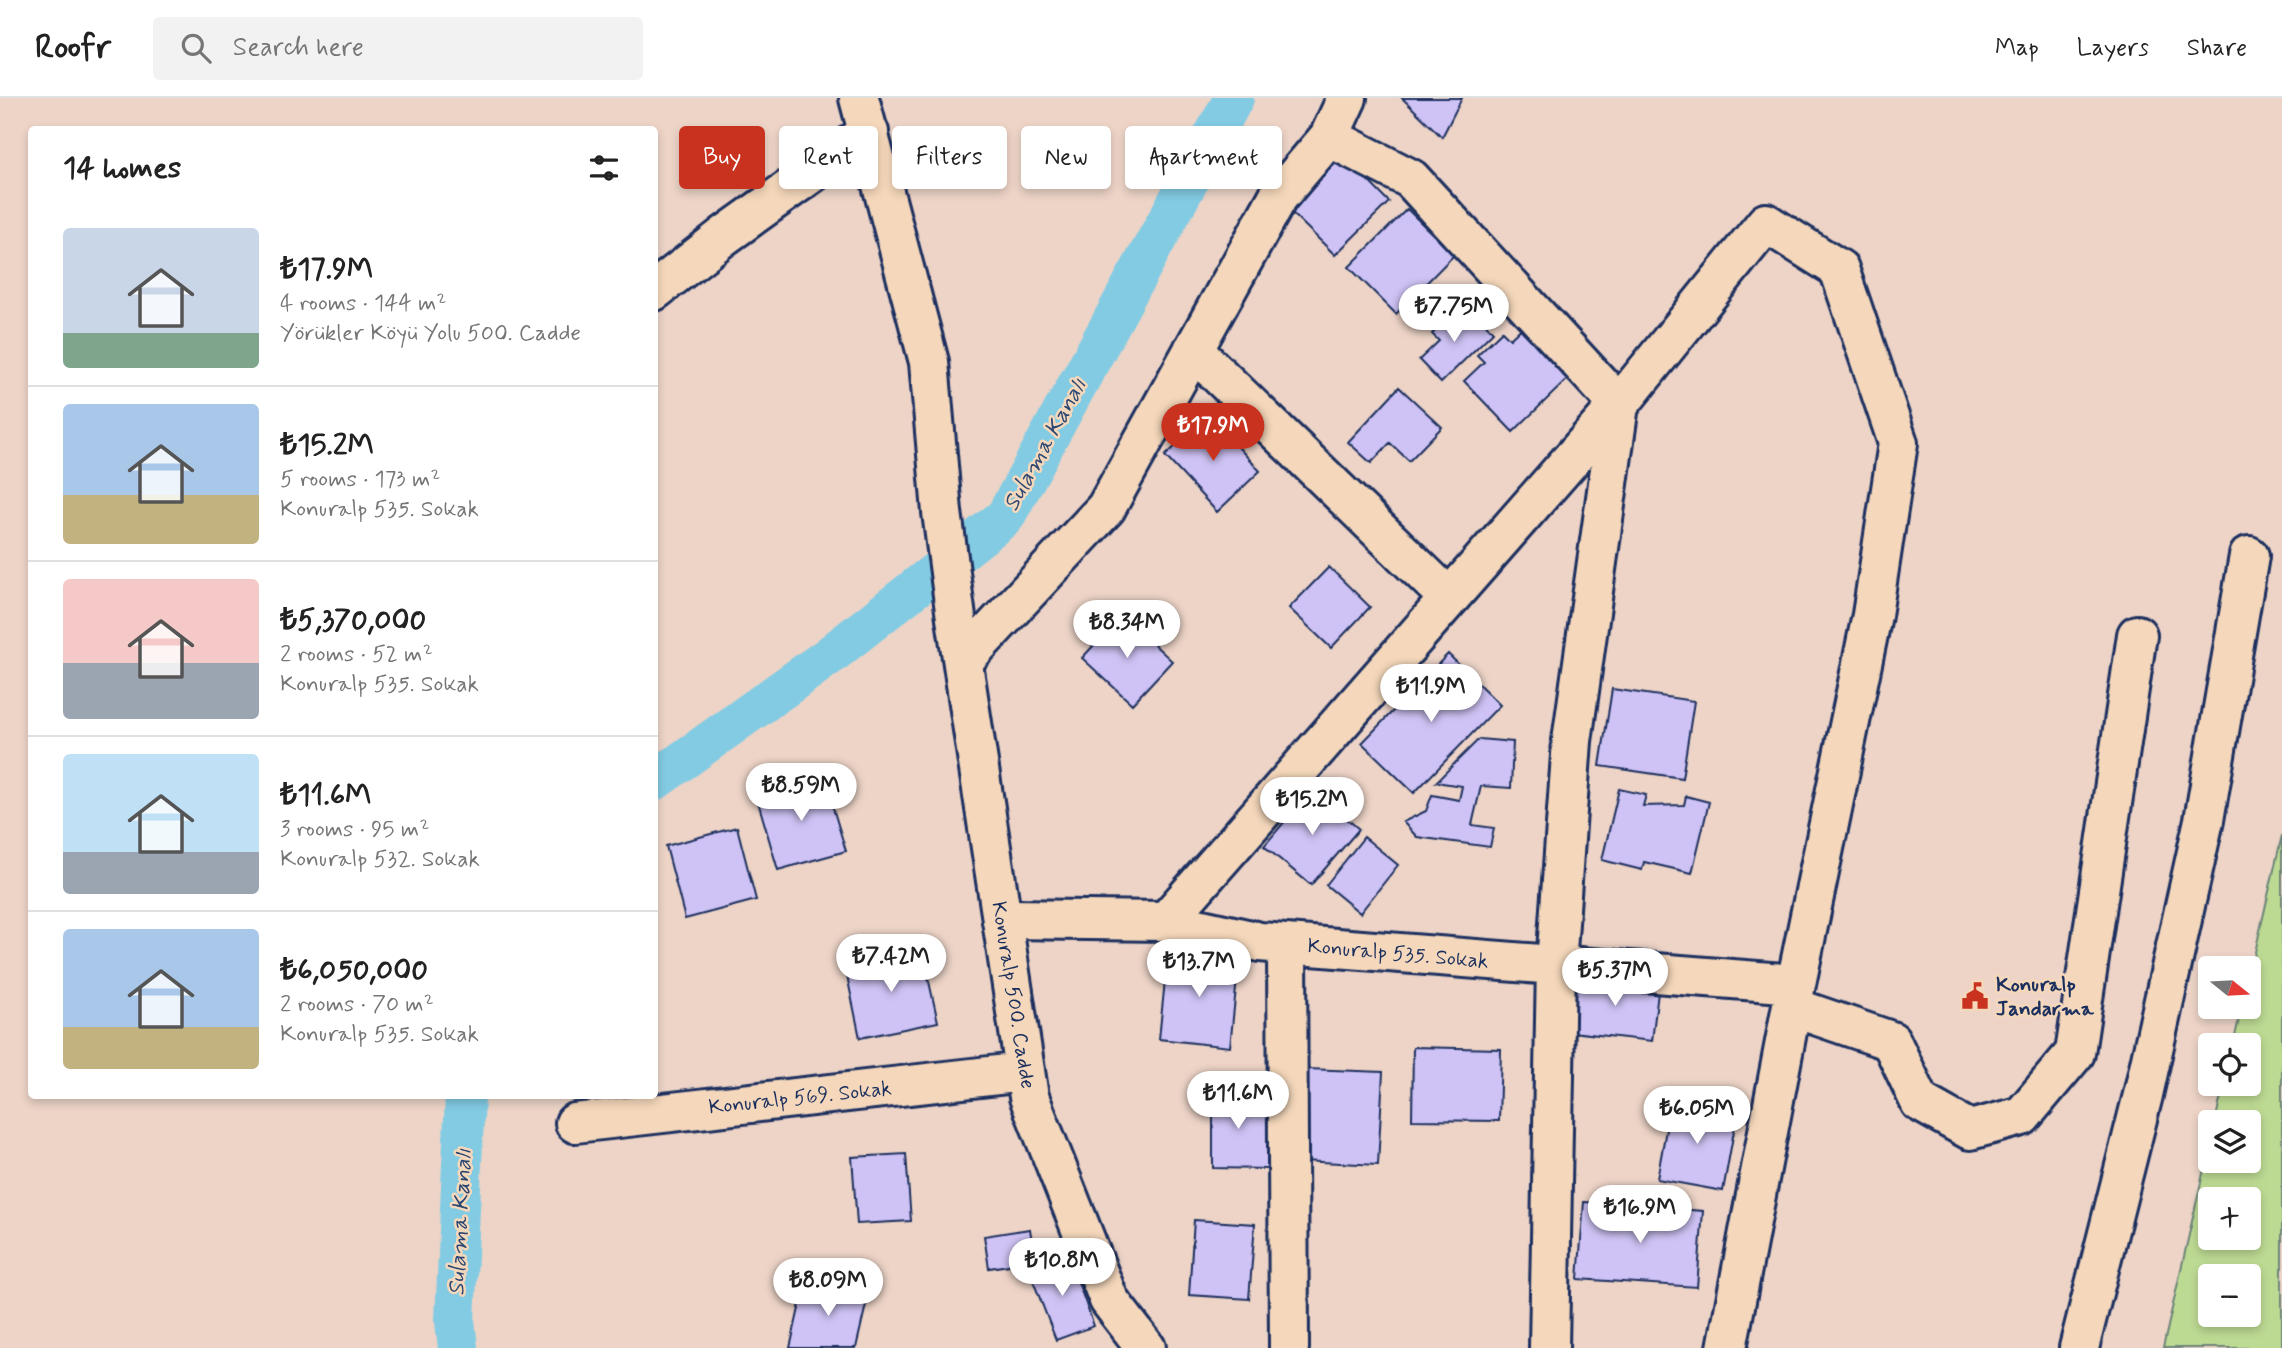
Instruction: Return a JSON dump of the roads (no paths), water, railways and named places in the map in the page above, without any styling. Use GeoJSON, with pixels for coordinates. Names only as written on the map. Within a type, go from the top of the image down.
{"type":"FeatureCollection","features":[{"type":"Feature","properties":{"kind":"street"},"geometry":{"type":"LineString","coordinates":[[963,661],[1106,508],[1278,197],[1329,137],[1347,98]]}},
{"type":"Feature","properties":{"kind":"street"},"geometry":{"type":"LineString","coordinates":[[658,288],[724,236],[864,115]]}},
{"type":"Feature","properties":{"kind":"street","name":"Konuralp 500. Cadde"},"geometry":{"type":"LineString","coordinates":[[864,115],[929,362],[942,512],[956,618],[1029,1097],[1109,1300],[1146,1348]]}},
{"type":"Feature","properties":{"kind":"street"},"geometry":{"type":"LineString","coordinates":[[1329,137],[1412,178],[1619,405]]}},
{"type":"Feature","properties":{"kind":"street"},"geometry":{"type":"LineString","coordinates":[[1166,920],[1619,405],[1766,223],[1839,269],[1898,443],[1872,615],[1794,996],[1727,1348]]}},
{"type":"Feature","properties":{"kind":"street"},"geometry":{"type":"LineString","coordinates":[[1193,350],[1449,598]]}},
{"type":"Feature","properties":{"kind":"street"},"geometry":{"type":"LineString","coordinates":[[1549,1348],[1556,965],[1572,741],[1619,405]]}},
{"type":"Feature","properties":{"kind":"street"},"geometry":{"type":"LineString","coordinates":[[2079,1348],[2143,1095],[2201,833],[2249,556]]}},
{"type":"Feature","properties":{"kind":"street","name":"Konuralp 535. Sokak"},"geometry":{"type":"LineString","coordinates":[[1002,919],[1166,920],[1260,942],[1556,965],[1794,996],[1891,1041],[1920,1102],[1970,1130],[2022,1116],[2075,1053],[2137,635]]}},
{"type":"Feature","properties":{"kind":"street"},"geometry":{"type":"LineString","coordinates":[[1287,944],[1289,1348]]}},
{"type":"Feature","properties":{"kind":"street","name":"Konuralp 569. Sokak"},"geometry":{"type":"LineString","coordinates":[[575,1123],[1025,1072]]}},
{"type":"Feature","properties":{"kind":"waterway","name":"Sulama Kanalı"},"geometry":{"type":"LineString","coordinates":[[658,778],[829,656],[1005,517],[1234,98]]}},
{"type":"Feature","properties":{"kind":"waterway","name":"Sulama Kanalı"},"geometry":{"type":"LineString","coordinates":[[458,1348],[455,1321],[465,1099]]}},
{"type":"Feature","properties":{"kind":"place","name":"Konuralp Jandarma"},"geometry":{"type":"Point","coordinates":[1975,996]}}]}
